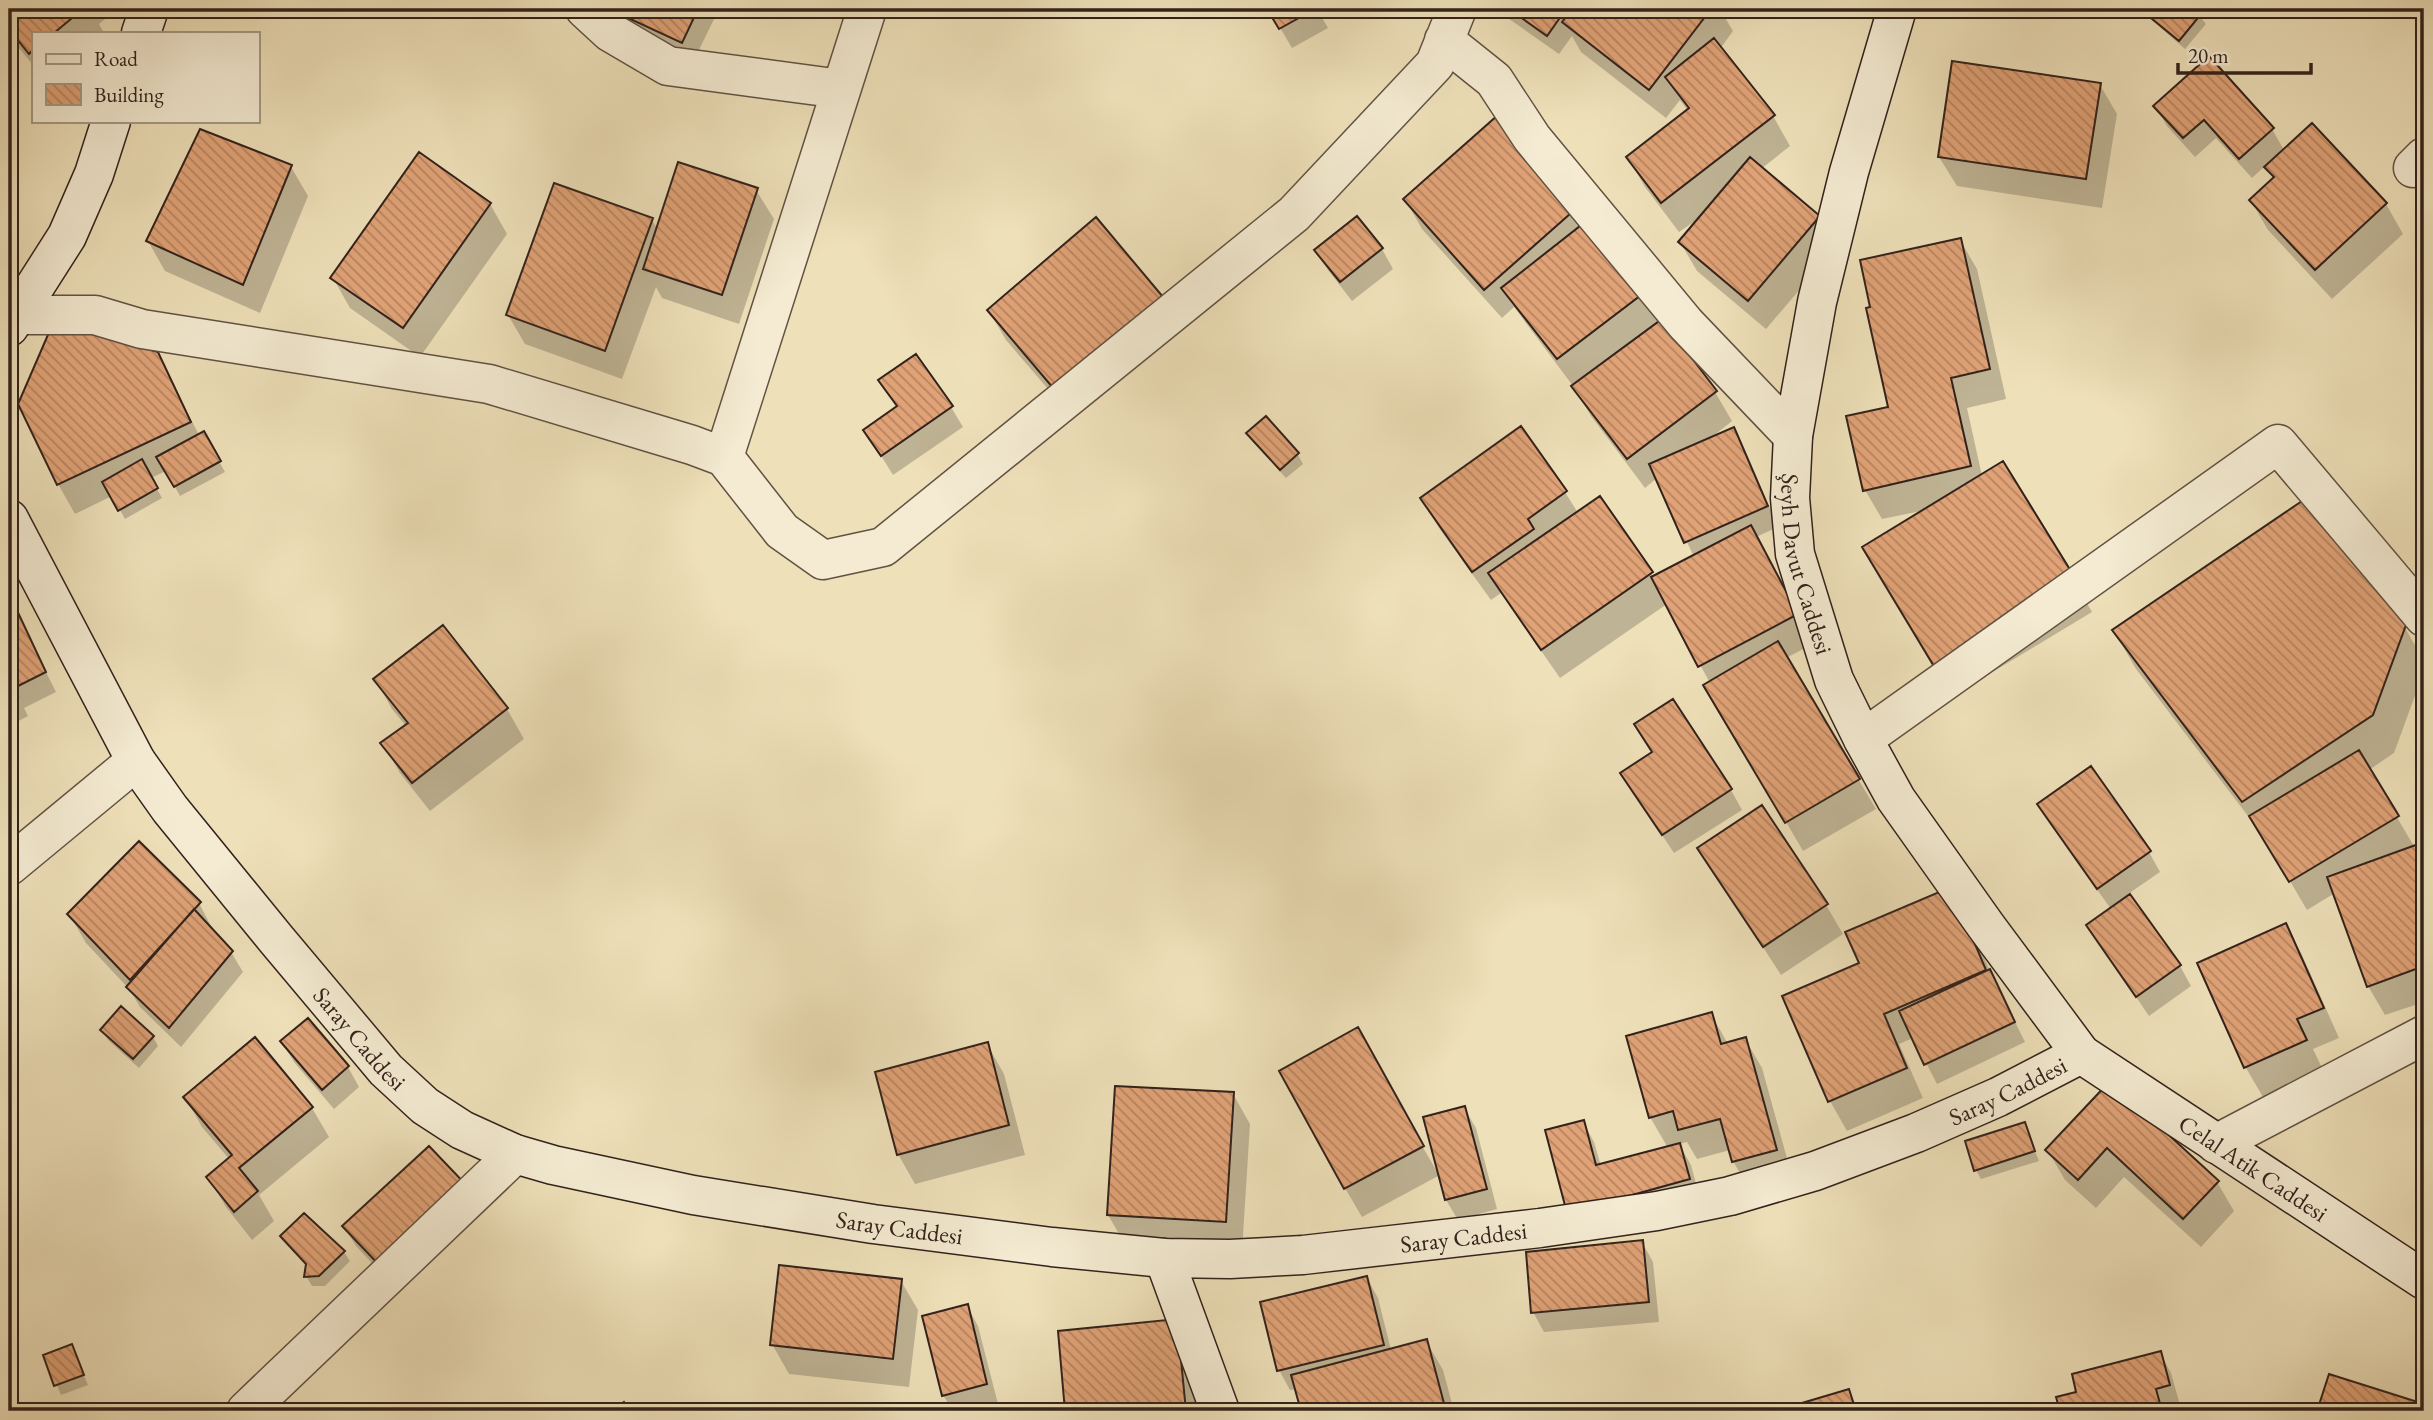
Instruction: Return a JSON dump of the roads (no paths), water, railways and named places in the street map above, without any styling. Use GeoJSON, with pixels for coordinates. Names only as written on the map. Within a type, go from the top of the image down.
{"type":"FeatureCollection","features":[{"type":"Feature","properties":{"kind":"street"},"geometry":{"type":"LineString","coordinates":[[141,32],[149,9]]}},
{"type":"Feature","properties":{"kind":"street"},"geometry":{"type":"LineString","coordinates":[[585,9],[610,32],[668,66],[841,89]]}},
{"type":"Feature","properties":{"kind":"street"},"geometry":{"type":"LineString","coordinates":[[724,457],[867,9]]}},
{"type":"Feature","properties":{"kind":"street","name":"Şeyh Davut Caddesi"},"geometry":{"type":"LineString","coordinates":[[1897,9],[1853,159],[1817,302],[1793,436],[1790,498],[1795,554],[1834,680],[1896,799],[2081,1054]]}},
{"type":"Feature","properties":{"kind":"street"},"geometry":{"type":"LineString","coordinates":[[1450,24],[1494,80],[1532,138],[1686,324],[1793,436]]}},
{"type":"Feature","properties":{"kind":"street"},"geometry":{"type":"LineString","coordinates":[[11,317],[95,315],[142,329],[489,384],[724,457],[782,531],[823,560],[883,547],[1294,214],[1435,64],[1450,24]]}},
{"type":"Feature","properties":{"kind":"street"},"geometry":{"type":"LineString","coordinates":[[11,317],[66,236],[94,174],[111,122]]}},
{"type":"Feature","properties":{"kind":"street"},"geometry":{"type":"LineString","coordinates":[[1863,739],[2278,444],[2424,618]]}},
{"type":"Feature","properties":{"kind":"street","name":"Saray Caddesi"},"geometry":{"type":"LineString","coordinates":[[9,519],[136,761],[170,809],[386,1070],[425,1107],[462,1130],[514,1154],[553,1165],[693,1195],[873,1224],[1052,1247],[1164,1258],[1230,1259],[1303,1255],[1540,1228],[1657,1211],[1730,1196],[1815,1171],[1916,1133],[1998,1097],[2081,1054]]}},
{"type":"Feature","properties":{"kind":"street"},"geometry":{"type":"LineString","coordinates":[[9,866],[136,761]]}},
{"type":"Feature","properties":{"kind":"street"},"geometry":{"type":"LineString","coordinates":[[2216,1144],[2424,1035]]}},
{"type":"Feature","properties":{"kind":"street","name":"Celal Atik Caddesi"},"geometry":{"type":"LineString","coordinates":[[2081,1054],[2424,1280]]}},
{"type":"Feature","properties":{"kind":"street"},"geometry":{"type":"LineString","coordinates":[[246,1411],[514,1154]]}},
{"type":"Feature","properties":{"kind":"street"},"geometry":{"type":"LineString","coordinates":[[1164,1258],[1220,1411]]}}]}
